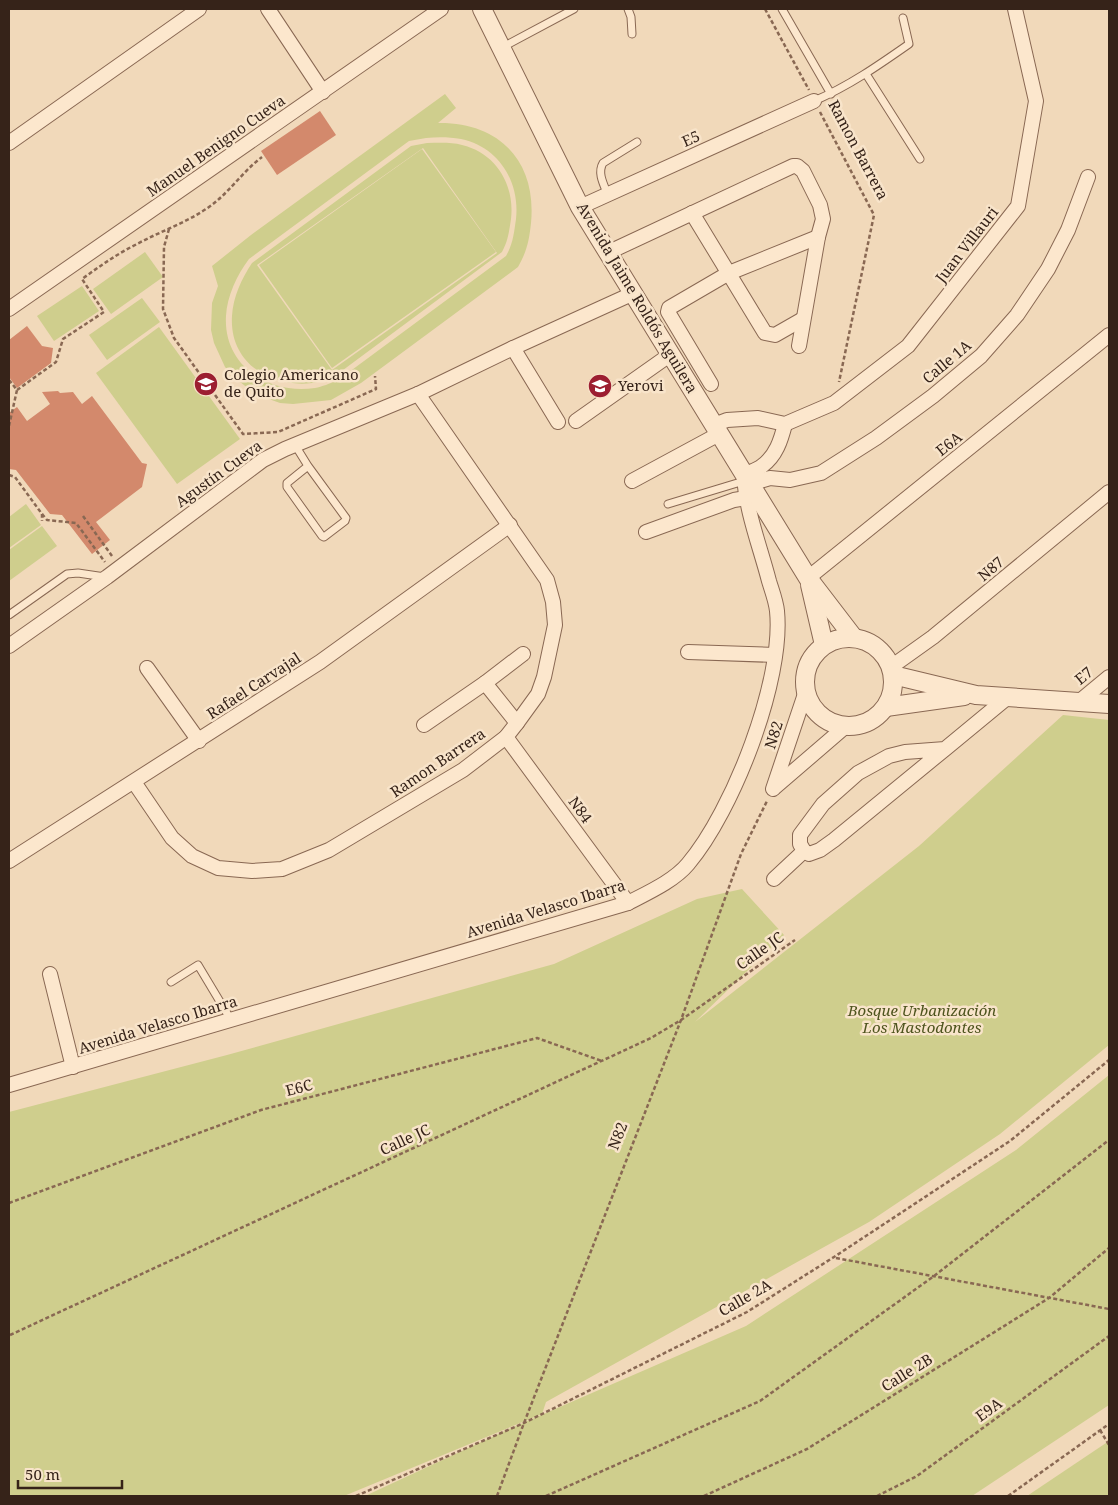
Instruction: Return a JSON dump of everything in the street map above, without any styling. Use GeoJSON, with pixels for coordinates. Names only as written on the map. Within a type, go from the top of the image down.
{"type":"FeatureCollection","features":[{"type":"Feature","properties":{"kind":"street"},"geometry":{"type":"LineString","coordinates":[[9,143],[199,9]]}},
{"type":"Feature","properties":{"kind":"street"},"geometry":{"type":"LineString","coordinates":[[268,9],[323,92]]}},
{"type":"Feature","properties":{"kind":"street","name":"Manuel Benigno Cueva"},"geometry":{"type":"LineString","coordinates":[[9,309],[441,9]]}},
{"type":"Feature","properties":{"kind":"street","name":"Avenida Jaime Roldós Aguilera"},"geometry":{"type":"LineString","coordinates":[[482,9],[580,207],[717,430],[746,484],[808,578],[854,638]]}},
{"type":"Feature","properties":{"kind":"street","name":"Juan Villauri"},"geometry":{"type":"LineString","coordinates":[[785,424],[834,403],[908,346],[1018,206],[1036,101],[1015,9]]}},
{"type":"Feature","properties":{"kind":"street","name":"E5"},"geometry":{"type":"LineString","coordinates":[[580,207],[814,101]]}},
{"type":"Feature","properties":{"kind":"street"},"geometry":{"type":"LineString","coordinates":[[609,252],[793,166],[797,166],[803,172],[822,211],[823,219],[818,237],[799,346]]}},
{"type":"Feature","properties":{"kind":"street","name":"Calle 1A"},"geometry":{"type":"LineString","coordinates":[[746,484],[770,478],[790,480],[821,473],[876,438],[933,396],[981,356],[1017,315],[1048,269],[1068,230],[1088,177]]}},
{"type":"Feature","properties":{"kind":"street"},"geometry":{"type":"LineString","coordinates":[[692,213],[765,333],[775,335],[803,319]]}},
{"type":"Feature","properties":{"kind":"street"},"geometry":{"type":"LineString","coordinates":[[711,384],[668,312],[671,306],[729,273],[818,237]]}},
{"type":"Feature","properties":{"kind":"street","name":"Agustín Cueva"},"geometry":{"type":"LineString","coordinates":[[9,646],[113,572],[263,460],[418,394],[634,293]]}},
{"type":"Feature","properties":{"kind":"street","name":"E6A"},"geometry":{"type":"LineString","coordinates":[[808,578],[1109,335]]}},
{"type":"Feature","properties":{"kind":"street"},"geometry":{"type":"LineString","coordinates":[[513,348],[558,422]]}},
{"type":"Feature","properties":{"kind":"street"},"geometry":{"type":"LineString","coordinates":[[576,421],[671,354]]}},
{"type":"Feature","properties":{"kind":"street","name":"Ramon Barrera"},"geometry":{"type":"LineString","coordinates":[[134,782],[172,838],[192,856],[218,868],[252,871],[282,869],[329,850],[418,798],[463,770],[506,737],[517,723],[538,694],[544,677],[555,625],[554,602],[547,580],[418,394]]}},
{"type":"Feature","properties":{"kind":"street"},"geometry":{"type":"LineString","coordinates":[[632,481],[717,430],[727,420],[758,418],[785,424],[779,446],[734,500],[646,532]]}},
{"type":"Feature","properties":{"kind":"street","name":"Avenida Velasco Ibarra"},"geometry":{"type":"LineString","coordinates":[[9,1085],[628,903],[657,889],[687,866],[708,836],[733,789],[750,748],[772,674],[778,636],[777,610],[746,484]]}},
{"type":"Feature","properties":{"kind":"street","name":"N87"},"geometry":{"type":"LineString","coordinates":[[892,671],[1109,492]]}},
{"type":"Feature","properties":{"kind":"street","name":"Rafael Carvajal"},"geometry":{"type":"LineString","coordinates":[[9,861],[320,662],[510,526]]}},
{"type":"Feature","properties":{"kind":"street","name":"Avenida Jaime Roldós Aguilera"},"geometry":{"type":"LineString","coordinates":[[808,578],[824,645]]}},
{"type":"Feature","properties":{"kind":"street"},"geometry":{"type":"LineString","coordinates":[[854,638],[866,641],[877,647],[885,656],[892,671],[892,692],[886,707],[878,716],[857,726],[835,724],[825,718],[810,702],[806,691],[805,681],[810,661],[824,645],[838,639],[854,638]]}},
{"type":"Feature","properties":{"kind":"street"},"geometry":{"type":"LineString","coordinates":[[688,652],[775,655]]}},
{"type":"Feature","properties":{"kind":"street"},"geometry":{"type":"LineString","coordinates":[[424,725],[523,654]]}},
{"type":"Feature","properties":{"kind":"street"},"geometry":{"type":"LineString","coordinates":[[147,668],[199,741]]}},
{"type":"Feature","properties":{"kind":"street"},"geometry":{"type":"LineString","coordinates":[[892,671],[976,695]]}},
{"type":"Feature","properties":{"kind":"street","name":"E7"},"geometry":{"type":"LineString","coordinates":[[1080,701],[1109,677]]}},
{"type":"Feature","properties":{"kind":"street"},"geometry":{"type":"LineString","coordinates":[[485,683],[517,723]]}},
{"type":"Feature","properties":{"kind":"street","name":"N82"},"geometry":{"type":"LineString","coordinates":[[774,789],[806,691]]}},
{"type":"Feature","properties":{"kind":"street"},"geometry":{"type":"LineString","coordinates":[[886,707],[976,695],[1109,704]]}},
{"type":"Feature","properties":{"kind":"street"},"geometry":{"type":"LineString","coordinates":[[945,749],[905,752],[889,756],[858,772],[823,804],[807,824],[800,835],[800,844],[804,851],[809,854],[815,853],[834,840],[945,749],[1008,697]]}},
{"type":"Feature","properties":{"kind":"street"},"geometry":{"type":"LineString","coordinates":[[774,789],[846,726]]}},
{"type":"Feature","properties":{"kind":"street","name":"N84"},"geometry":{"type":"LineString","coordinates":[[506,737],[628,903]]}},
{"type":"Feature","properties":{"kind":"street"},"geometry":{"type":"LineString","coordinates":[[774,879],[804,851]]}},
{"type":"Feature","properties":{"kind":"street"},"geometry":{"type":"LineString","coordinates":[[50,974],[74,1067]]}},
{"type":"Feature","properties":{"kind":"lane"},"geometry":{"type":"LineString","coordinates":[[502,48],[574,9]]}},
{"type":"Feature","properties":{"kind":"lane"},"geometry":{"type":"LineString","coordinates":[[628,9],[631,17],[632,34]]}},
{"type":"Feature","properties":{"kind":"lane"},"geometry":{"type":"LineString","coordinates":[[782,9],[830,94]]}},
{"type":"Feature","properties":{"kind":"lane"},"geometry":{"type":"LineString","coordinates":[[814,101],[866,74],[909,44],[903,18]]}},
{"type":"Feature","properties":{"kind":"lane"},"geometry":{"type":"LineString","coordinates":[[866,74],[920,159]]}},
{"type":"Feature","properties":{"kind":"lane"},"geometry":{"type":"LineString","coordinates":[[608,195],[600,171],[601,166],[637,142]]}},
{"type":"Feature","properties":{"kind":"lane"},"geometry":{"type":"LineString","coordinates":[[295,445],[346,518],[345,521],[324,537],[287,487],[287,483],[308,466]]}},
{"type":"Feature","properties":{"kind":"lane"},"geometry":{"type":"LineString","coordinates":[[668,504],[746,484]]}},
{"type":"Feature","properties":{"kind":"lane"},"geometry":{"type":"LineString","coordinates":[[9,615],[67,574],[113,572]]}},
{"type":"Feature","properties":{"kind":"lane"},"geometry":{"type":"LineString","coordinates":[[171,982],[198,965],[231,1020]]}},
{"type":"Feature","properties":{"kind":"path","name":"Ramon Barrera"},"geometry":{"type":"LineString","coordinates":[[765,9],[874,215],[834,403]]}},
{"type":"Feature","properties":{"kind":"path"},"geometry":{"type":"LineString","coordinates":[[9,426],[17,390],[56,362],[63,339],[104,312],[82,279],[108,260],[183,223],[209,207],[262,156]]}},
{"type":"Feature","properties":{"kind":"path"},"geometry":{"type":"LineString","coordinates":[[169,230],[164,247],[163,309],[174,338],[243,434],[278,432],[376,389],[375,376]]}},
{"type":"Feature","properties":{"kind":"path"},"geometry":{"type":"LineString","coordinates":[[9,380],[17,390]]}},
{"type":"Feature","properties":{"kind":"path"},"geometry":{"type":"LineString","coordinates":[[9,475],[15,477],[48,520],[76,523],[113,572]]}},
{"type":"Feature","properties":{"kind":"path"},"geometry":{"type":"LineString","coordinates":[[42,514],[42,521]]}},
{"type":"Feature","properties":{"kind":"path"},"geometry":{"type":"LineString","coordinates":[[83,516],[113,572]]}},
{"type":"Feature","properties":{"kind":"path","name":"N82"},"geometry":{"type":"LineString","coordinates":[[497,1496],[681,1020],[742,854],[774,789]]}},
{"type":"Feature","properties":{"kind":"path","name":"Calle JC"},"geometry":{"type":"LineString","coordinates":[[10,1335],[651,1038],[681,1020],[795,940]]}},
{"type":"Feature","properties":{"kind":"path","name":"E6C"},"geometry":{"type":"LineString","coordinates":[[9,1203],[261,1110],[537,1038],[602,1061]]}},
{"type":"Feature","properties":{"kind":"path","name":"Calle 2A"},"geometry":{"type":"LineString","coordinates":[[356,1496],[524,1423],[747,1312],[1010,1141],[1109,1060]]}},
{"type":"Feature","properties":{"kind":"path"},"geometry":{"type":"LineString","coordinates":[[546,1496],[760,1401],[934,1276],[1109,1140]]}},
{"type":"Feature","properties":{"kind":"path","name":"Calle 2B"},"geometry":{"type":"LineString","coordinates":[[704,1496],[807,1449],[1049,1298],[1109,1248]]}},
{"type":"Feature","properties":{"kind":"path"},"geometry":{"type":"LineString","coordinates":[[834,1257],[1109,1309]]}},
{"type":"Feature","properties":{"kind":"path","name":"E9A"},"geometry":{"type":"LineString","coordinates":[[878,1496],[917,1476],[1109,1336]]}},
{"type":"Feature","properties":{"kind":"path"},"geometry":{"type":"LineString","coordinates":[[1008,1496],[1013,1495],[1109,1424]]}},
{"type":"Feature","properties":{"kind":"path"},"geometry":{"type":"LineString","coordinates":[[1100,1430],[1109,1446]]}},
{"type":"Feature","properties":{"kind":"green space"},"geometry":{"type":"Polygon","coordinates":[[[445,94],[456,108],[438,123],[460,124],[479,129],[496,138],[510,149],[528,181],[531,201],[531,223],[524,256],[518,267],[361,383],[331,400],[293,404],[280,403],[255,394],[225,367],[214,343],[211,330],[212,303],[218,286],[212,266],[251,235],[445,94]],[[430,138],[409,141],[249,259],[233,286],[226,316],[227,334],[232,349],[241,363],[252,373],[281,387],[298,389],[318,387],[337,381],[506,256],[513,238],[516,205],[514,192],[504,168],[496,158],[474,143],[457,138],[430,138]]]}},
{"type":"Feature","properties":{"kind":"green space"},"geometry":{"type":"Polygon","coordinates":[[[427,143],[458,144],[474,149],[494,163],[501,172],[510,194],[511,219],[506,244],[502,252],[335,376],[315,383],[297,383],[282,381],[255,369],[237,347],[233,333],[232,316],[239,288],[252,263],[411,146],[427,143]],[[423,148],[257,265],[332,370],[497,253],[423,148]]]}},
{"type":"Feature","properties":{"kind":"green space"},"geometry":{"type":"Polygon","coordinates":[[[422,149],[496,252],[332,368],[259,265],[422,149]]]}},
{"type":"Feature","properties":{"kind":"green space"},"geometry":{"type":"Polygon","coordinates":[[[145,252],[163,277],[111,314],[93,289],[145,252]]]}},
{"type":"Feature","properties":{"kind":"green space"},"geometry":{"type":"Polygon","coordinates":[[[82,286],[99,311],[54,341],[37,316],[82,286]]]}},
{"type":"Feature","properties":{"kind":"green space"},"geometry":{"type":"Polygon","coordinates":[[[142,298],[160,322],[107,360],[89,335],[142,298]]]}},
{"type":"Feature","properties":{"kind":"green space"},"geometry":{"type":"Polygon","coordinates":[[[159,327],[240,439],[177,484],[96,373],[159,327]]]}},
{"type":"Feature","properties":{"kind":"green space"},"geometry":{"type":"Polygon","coordinates":[[[26,504],[41,525],[9,548],[9,517],[26,504]]]}},
{"type":"Feature","properties":{"kind":"green space"},"geometry":{"type":"Polygon","coordinates":[[[42,526],[57,546],[9,581],[9,550],[42,526]]]}},
{"type":"Feature","properties":{"kind":"green space","name":"Bosque Urbanización Los Mastodontes"},"geometry":{"type":"Polygon","coordinates":[[[1063,715],[1109,720],[1109,1045],[1000,1134],[869,1222],[546,1402],[542,1414],[344,1496],[9,1496],[9,1112],[227,1055],[554,964],[697,899],[742,889],[784,935],[695,1022],[919,846],[1063,715]]]}},
{"type":"Feature","properties":{"kind":"green space"},"geometry":{"type":"Polygon","coordinates":[[[1109,1075],[1109,1405],[972,1496],[365,1496],[507,1430],[746,1326],[1016,1150],[1109,1075]]]}},
{"type":"Feature","properties":{"kind":"green space"},"geometry":{"type":"Polygon","coordinates":[[[1109,1441],[1109,1496],[1027,1496],[1109,1441]]]}},
{"type":"Feature","properties":{"kind":"building"},"geometry":{"type":"Polygon","coordinates":[[[320,111],[336,135],[277,175],[261,151],[320,111]]]}},
{"type":"Feature","properties":{"kind":"building"},"geometry":{"type":"Polygon","coordinates":[[[27,326],[42,346],[53,348],[51,363],[17,388],[9,377],[9,340],[27,326]]]}},
{"type":"Feature","properties":{"kind":"building"},"geometry":{"type":"Polygon","coordinates":[[[58,391],[60,393],[73,392],[82,404],[92,396],[142,463],[147,464],[142,487],[96,522],[110,540],[92,554],[62,515],[50,514],[16,470],[9,469],[9,413],[17,407],[27,421],[50,404],[42,392],[58,391]]]}},
{"type":"Feature","properties":{"kind":"place","name":"Colegio Americano de Quito"},"geometry":{"type":"Point","coordinates":[206,384]}},
{"type":"Feature","properties":{"kind":"place","name":"Yerovi"},"geometry":{"type":"Point","coordinates":[600,386]}}]}
